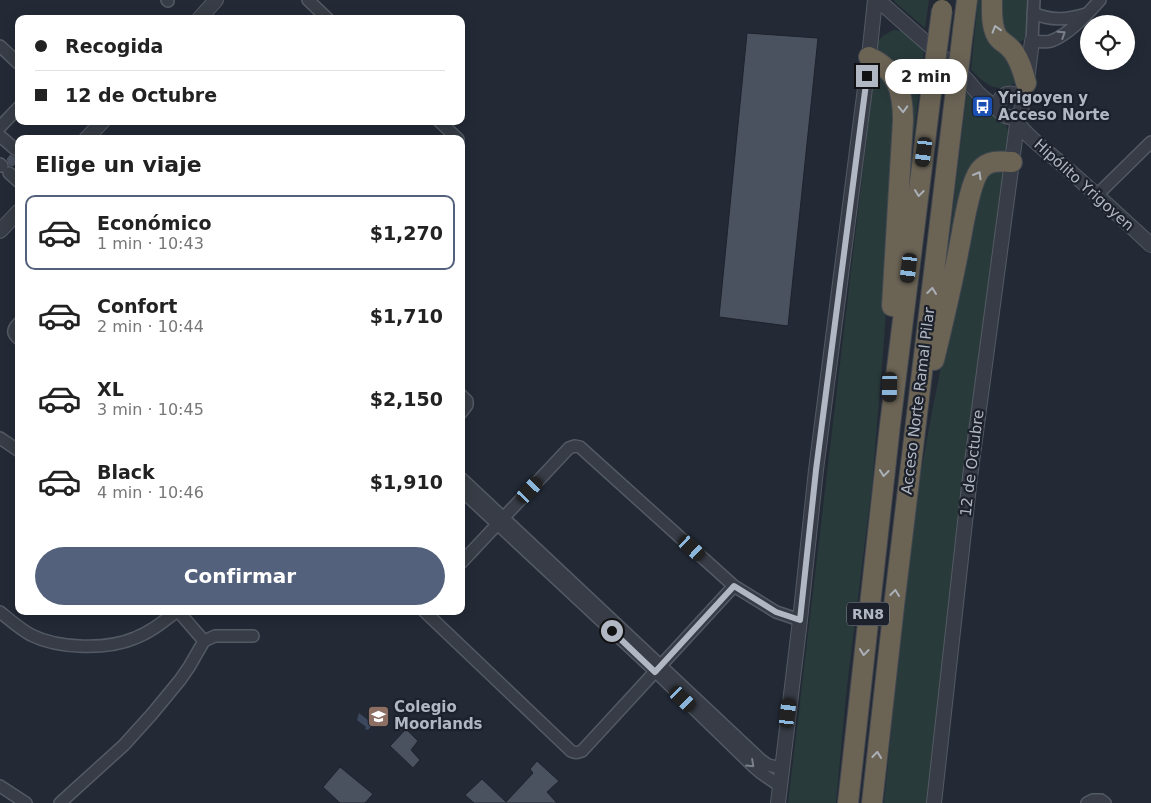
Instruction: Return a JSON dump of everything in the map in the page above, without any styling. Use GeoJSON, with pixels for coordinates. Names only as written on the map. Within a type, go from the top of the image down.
{"type":"FeatureCollection","features":[{"type":"Feature","properties":{"kind":"highway","name":"Acceso Norte Ramal Pilar"},"geometry":{"type":"LineString","coordinates":[[872,803],[913,443],[967,0]]}},
{"type":"Feature","properties":{"kind":"highway"},"geometry":{"type":"LineString","coordinates":[[992,0],[993,23],[996,33],[1013,52],[1017,87]]}},
{"type":"Feature","properties":{"kind":"highway","name":"Acceso Norte Ramal Pilar"},"geometry":{"type":"LineString","coordinates":[[848,803],[890,425],[942,5]]}},
{"type":"Feature","properties":{"kind":"highway"},"geometry":{"type":"LineString","coordinates":[[869,57],[884,66],[895,79],[900,89],[903,105],[892,311],[890,425]]}},
{"type":"Feature","properties":{"kind":"highway"},"geometry":{"type":"LineString","coordinates":[[913,443],[947,308],[974,180],[980,170],[986,165],[999,161],[1012,162]]}},
{"type":"Feature","properties":{"kind":"street"},"geometry":{"type":"LineString","coordinates":[[203,15],[216,0]]}},
{"type":"Feature","properties":{"kind":"street"},"geometry":{"type":"LineString","coordinates":[[308,0],[324,15]]}},
{"type":"Feature","properties":{"kind":"street"},"geometry":{"type":"LineString","coordinates":[[778,803],[816,470],[877,0]]}},
{"type":"Feature","properties":{"kind":"street"},"geometry":{"type":"LineString","coordinates":[[877,0],[965,78],[980,95],[999,110]]}},
{"type":"Feature","properties":{"kind":"street"},"geometry":{"type":"LineString","coordinates":[[999,110],[998,104],[1001,98],[1017,87],[1032,41],[1034,0]]}},
{"type":"Feature","properties":{"kind":"street"},"geometry":{"type":"LineString","coordinates":[[1017,87],[1023,50],[1027,44],[1032,41],[1050,42],[1077,24],[1100,0]]}},
{"type":"Feature","properties":{"kind":"street"},"geometry":{"type":"LineString","coordinates":[[1033,12],[1049,18],[1065,19],[1088,13]]}},
{"type":"Feature","properties":{"kind":"street"},"geometry":{"type":"LineString","coordinates":[[0,46],[15,60]]}},
{"type":"Feature","properties":{"kind":"street"},"geometry":{"type":"LineString","coordinates":[[965,78],[990,91],[1017,87]]}},
{"type":"Feature","properties":{"kind":"street","name":"12 de Octubre"},"geometry":{"type":"LineString","coordinates":[[934,803],[970,477],[1016,121],[1022,103],[1017,87]]}},
{"type":"Feature","properties":{"kind":"street","name":"Hipólito Yrigoyen"},"geometry":{"type":"LineString","coordinates":[[999,110],[1007,117],[1016,121],[1151,245]]}},
{"type":"Feature","properties":{"kind":"street"},"geometry":{"type":"LineString","coordinates":[[0,127],[15,111]]}},
{"type":"Feature","properties":{"kind":"street"},"geometry":{"type":"LineString","coordinates":[[90,135],[99,125]]}},
{"type":"Feature","properties":{"kind":"street"},"geometry":{"type":"LineString","coordinates":[[443,125],[454,135]]}},
{"type":"Feature","properties":{"kind":"street"},"geometry":{"type":"LineString","coordinates":[[0,136],[14,149]]}},
{"type":"Feature","properties":{"kind":"street"},"geometry":{"type":"LineString","coordinates":[[1097,195],[1151,142]]}},
{"type":"Feature","properties":{"kind":"street"},"geometry":{"type":"LineString","coordinates":[[4,168],[15,178]]}},
{"type":"Feature","properties":{"kind":"street"},"geometry":{"type":"LineString","coordinates":[[0,231],[15,215]]}},
{"type":"Feature","properties":{"kind":"street"},"geometry":{"type":"LineString","coordinates":[[0,438],[15,448]]}},
{"type":"Feature","properties":{"kind":"street"},"geometry":{"type":"LineString","coordinates":[[465,559],[570,448],[575,446],[580,447],[734,586],[776,612],[800,620]]}},
{"type":"Feature","properties":{"kind":"street"},"geometry":{"type":"LineString","coordinates":[[465,482],[501,521],[658,668],[765,764],[782,768]]}},
{"type":"Feature","properties":{"kind":"street"},"geometry":{"type":"LineString","coordinates":[[465,493],[501,521]]}},
{"type":"Feature","properties":{"kind":"street"},"geometry":{"type":"LineString","coordinates":[[428,615],[574,753],[582,751],[734,586]]}},
{"type":"Feature","properties":{"kind":"street"},"geometry":{"type":"LineString","coordinates":[[0,612],[29,634],[40,639],[62,644],[95,646],[119,644],[135,639],[158,626],[172,615]]}},
{"type":"Feature","properties":{"kind":"street"},"geometry":{"type":"LineString","coordinates":[[181,615],[204,641]]}},
{"type":"Feature","properties":{"kind":"street"},"geometry":{"type":"LineString","coordinates":[[60,803],[124,744],[152,714],[180,680],[204,641],[215,636],[253,636]]}},
{"type":"Feature","properties":{"kind":"street"},"geometry":{"type":"LineString","coordinates":[[658,668],[754,767],[780,786]]}},
{"type":"Feature","properties":{"kind":"street"},"geometry":{"type":"LineString","coordinates":[[0,786],[26,803]]}},
{"type":"Feature","properties":{"kind":"street"},"geometry":{"type":"LineString","coordinates":[[1087,803],[1093,800],[1103,802]]}},
{"type":"Feature","properties":{"kind":"shaded area"},"geometry":{"type":"Polygon","coordinates":[[[894,0],[929,0],[925,28],[895,2],[894,0]]]}},
{"type":"Feature","properties":{"kind":"shaded area"},"geometry":{"type":"Polygon","coordinates":[[[978,0],[987,0],[1017,76],[1015,83],[1002,88],[991,86],[971,70],[978,0]]]}},
{"type":"Feature","properties":{"kind":"shaded area"},"geometry":{"type":"Polygon","coordinates":[[[996,0],[1029,0],[1024,40],[1016,43],[1000,32],[996,0]]]}},
{"type":"Feature","properties":{"kind":"shaded area"},"geometry":{"type":"Polygon","coordinates":[[[893,30],[904,31],[924,50],[900,251],[907,110],[878,50],[878,41],[893,30]]]}},
{"type":"Feature","properties":{"kind":"shaded area"},"geometry":{"type":"Polygon","coordinates":[[[875,68],[888,75],[898,139],[872,485],[847,686],[836,803],[788,803],[875,68]]]}},
{"type":"Feature","properties":{"kind":"shaded area"},"geometry":{"type":"Polygon","coordinates":[[[967,90],[1004,122],[1008,130],[1009,139],[1006,150],[1000,155],[990,158],[943,293],[967,90]]]}},
{"type":"Feature","properties":{"kind":"shaded area"},"geometry":{"type":"Polygon","coordinates":[[[1004,169],[1006,177],[954,556],[927,803],[884,803],[912,522],[931,417],[962,261],[982,176],[1004,169]]]}},
{"type":"Feature","properties":{"kind":"water"},"geometry":{"type":"Polygon","coordinates":[[[359,713],[373,724],[368,730],[357,720],[359,713]]]}},
{"type":"Feature","properties":{"kind":"building"},"geometry":{"type":"Polygon","coordinates":[[[747,33],[818,38],[788,326],[719,317],[747,33]]]}},
{"type":"Feature","properties":{"kind":"building"},"geometry":{"type":"Polygon","coordinates":[[[10,154],[15,156],[15,165],[13,167],[9,166],[6,159],[10,154]]]}},
{"type":"Feature","properties":{"kind":"building"},"geometry":{"type":"Polygon","coordinates":[[[406,729],[418,741],[411,750],[420,760],[413,768],[390,746],[406,729]]]}},
{"type":"Feature","properties":{"kind":"building"},"geometry":{"type":"Polygon","coordinates":[[[537,761],[559,781],[547,792],[557,803],[474,803],[465,795],[482,779],[506,802],[533,773],[530,769],[537,761]]]}},
{"type":"Feature","properties":{"kind":"building"},"geometry":{"type":"Polygon","coordinates":[[[340,767],[373,794],[365,803],[340,803],[323,787],[340,767]]]}},
{"type":"Feature","properties":{"kind":"place","name":"Yrigoyen y Acceso Norte"},"geometry":{"type":"Point","coordinates":[982,107]}},
{"type":"Feature","properties":{"kind":"place","name":"Colegio Moorlands"},"geometry":{"type":"Point","coordinates":[378,716]}},
{"type":"Feature","properties":{"kind":"route"},"geometry":{"type":"LineString","coordinates":[[612,631],[655,672],[734,586],[776,612],[800,620],[816,470],[867,76]]}}]}
